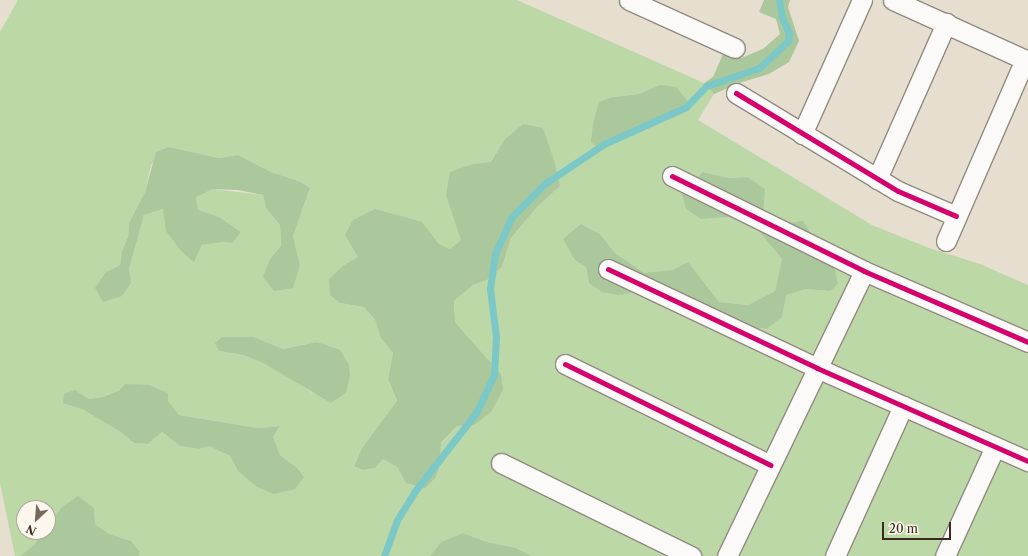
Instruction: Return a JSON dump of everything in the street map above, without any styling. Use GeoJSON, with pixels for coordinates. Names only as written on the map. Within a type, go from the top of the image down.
{"type":"FeatureCollection","features":[{"type":"Feature","properties":{"kind":"street"},"geometry":{"type":"LineString","coordinates":[[629,0],[735,48]]}},
{"type":"Feature","properties":{"kind":"street"},"geometry":{"type":"LineString","coordinates":[[802,134],[862,0]]}},
{"type":"Feature","properties":{"kind":"street"},"geometry":{"type":"LineString","coordinates":[[893,0],[1026,60],[946,240]]}},
{"type":"Feature","properties":{"kind":"street"},"geometry":{"type":"LineString","coordinates":[[877,179],[946,24]]}},
{"type":"Feature","properties":{"kind":"street"},"geometry":{"type":"LineString","coordinates":[[736,93],[898,191],[956,216]]}},
{"type":"Feature","properties":{"kind":"street"},"geometry":{"type":"LineString","coordinates":[[672,176],[864,271],[1028,342]]}},
{"type":"Feature","properties":{"kind":"street"},"geometry":{"type":"LineString","coordinates":[[608,269],[817,368],[1028,461]]}},
{"type":"Feature","properties":{"kind":"street"},"geometry":{"type":"LineString","coordinates":[[727,556],[864,271]]}},
{"type":"Feature","properties":{"kind":"street"},"geometry":{"type":"LineString","coordinates":[[565,364],[770,465]]}},
{"type":"Feature","properties":{"kind":"street"},"geometry":{"type":"LineString","coordinates":[[835,556],[903,406]]}},
{"type":"Feature","properties":{"kind":"street"},"geometry":{"type":"LineString","coordinates":[[946,556],[995,446]]}},
{"type":"Feature","properties":{"kind":"street"},"geometry":{"type":"LineString","coordinates":[[501,463],[691,556]]}},
{"type":"Feature","properties":{"kind":"green space"},"geometry":{"type":"Polygon","coordinates":[[[18,0],[517,0],[704,83],[714,94],[698,120],[872,225],[929,248],[980,264],[1028,285],[1028,556],[532,556],[516,548],[487,542],[463,533],[441,542],[430,556],[139,556],[140,552],[131,541],[109,534],[95,524],[94,508],[61,508],[56,515],[56,500],[16,500],[16,540],[38,540],[20,556],[15,556],[0,483],[0,32],[18,0]],[[660,85],[639,94],[613,97],[599,148],[685,107],[689,103],[660,85]],[[504,140],[491,162],[473,164],[455,218],[461,240],[450,249],[439,244],[422,222],[344,265],[340,303],[364,307],[375,320],[381,338],[393,353],[388,379],[397,402],[362,448],[354,465],[363,470],[375,468],[383,459],[397,467],[406,483],[436,477],[440,465],[441,444],[457,426],[474,425],[488,359],[455,322],[454,301],[473,285],[487,280],[502,267],[511,238],[537,207],[560,186],[504,140]],[[169,147],[151,165],[145,192],[129,223],[128,237],[122,251],[120,265],[106,272],[122,296],[130,283],[129,269],[144,215],[163,209],[194,261],[202,245],[223,242],[233,243],[241,232],[219,217],[198,211],[196,197],[213,189],[263,195],[266,208],[280,225],[281,246],[270,259],[300,265],[293,236],[310,188],[301,182],[271,172],[238,155],[219,158],[169,147]],[[703,172],[701,219],[729,217],[752,223],[782,259],[775,291],[748,305],[719,302],[688,262],[672,270],[644,274],[615,253],[601,235],[586,267],[589,283],[636,292],[712,314],[742,326],[767,329],[782,317],[785,295],[806,289],[830,291],[834,266],[817,260],[802,247],[788,223],[763,213],[747,177],[729,178],[703,172]],[[254,337],[219,351],[243,355],[265,364],[293,379],[312,393],[327,346],[317,342],[283,349],[254,337]],[[75,390],[82,409],[122,433],[134,443],[148,444],[162,432],[180,446],[198,449],[209,446],[230,456],[238,471],[296,467],[280,455],[273,437],[280,426],[258,428],[179,415],[168,401],[120,390],[103,397],[89,399],[75,390]]]}},
{"type":"Feature","properties":{"kind":"green space"},"geometry":{"type":"Polygon","coordinates":[[[764,0],[790,0],[788,7],[799,41],[789,62],[769,74],[739,83],[714,94],[704,83],[713,77],[723,54],[741,58],[763,49],[780,34],[776,19],[759,12],[764,0]]]}},
{"type":"Feature","properties":{"kind":"green space"},"geometry":{"type":"Polygon","coordinates":[[[660,85],[676,87],[689,103],[685,107],[599,148],[591,142],[593,124],[599,102],[613,97],[639,94],[660,85]]]}},
{"type":"Feature","properties":{"kind":"green space"},"geometry":{"type":"Polygon","coordinates":[[[523,124],[543,128],[554,160],[560,186],[537,207],[511,238],[502,267],[487,280],[473,285],[454,301],[455,322],[501,374],[503,390],[491,412],[474,425],[457,426],[441,443],[440,465],[436,477],[425,488],[406,483],[397,467],[383,459],[375,468],[363,470],[354,466],[362,448],[397,401],[388,379],[393,353],[381,338],[375,320],[364,307],[340,303],[330,295],[329,279],[344,265],[358,257],[345,235],[353,220],[375,209],[422,222],[439,244],[450,249],[461,240],[446,195],[450,172],[473,164],[491,162],[504,140],[523,124]]]}},
{"type":"Feature","properties":{"kind":"green space"},"geometry":{"type":"Polygon","coordinates":[[[169,147],[219,158],[238,155],[271,172],[301,182],[310,188],[293,236],[300,265],[293,288],[274,291],[263,277],[270,259],[281,246],[280,225],[266,208],[263,195],[238,190],[213,189],[196,197],[198,210],[219,217],[241,232],[233,243],[223,242],[202,245],[194,262],[182,252],[166,231],[163,209],[144,215],[129,269],[131,283],[122,296],[103,302],[95,288],[106,272],[120,265],[122,251],[128,237],[129,223],[145,192],[156,152],[169,147]]]}},
{"type":"Feature","properties":{"kind":"green space"},"geometry":{"type":"Polygon","coordinates":[[[703,172],[729,178],[747,177],[765,189],[763,213],[788,223],[803,221],[813,236],[802,247],[817,260],[834,266],[838,284],[830,291],[806,289],[786,295],[782,317],[767,329],[742,326],[712,314],[691,320],[682,316],[662,302],[636,292],[618,295],[602,292],[589,283],[586,267],[575,260],[563,239],[581,224],[601,235],[615,253],[644,273],[672,270],[688,262],[719,302],[748,305],[775,291],[782,259],[752,223],[729,217],[701,219],[686,209],[682,194],[703,172]]]}},
{"type":"Feature","properties":{"kind":"green space"},"geometry":{"type":"Polygon","coordinates":[[[222,337],[254,337],[283,349],[317,342],[340,350],[349,365],[350,376],[346,393],[331,403],[265,364],[243,355],[219,351],[215,343],[222,337]]]}},
{"type":"Feature","properties":{"kind":"green space"},"geometry":{"type":"Polygon","coordinates":[[[125,384],[149,385],[168,393],[168,401],[179,415],[258,428],[280,426],[273,437],[280,455],[296,467],[304,477],[295,489],[274,494],[257,487],[238,471],[230,456],[209,446],[198,449],[180,446],[162,432],[148,444],[134,443],[122,433],[82,409],[63,403],[64,394],[75,390],[89,399],[103,397],[120,390],[125,384]]]}},
{"type":"Feature","properties":{"kind":"green space"},"geometry":{"type":"Polygon","coordinates":[[[78,496],[94,508],[95,524],[109,534],[131,541],[140,552],[139,556],[20,556],[38,540],[56,540],[56,515],[61,508],[78,496]]]}},
{"type":"Feature","properties":{"kind":"green space"},"geometry":{"type":"Polygon","coordinates":[[[463,533],[487,542],[516,548],[532,556],[430,556],[441,542],[463,533]]]}},
{"type":"Feature","properties":{"kind":"waterway"},"geometry":{"type":"LineString","coordinates":[[384,556],[397,520],[415,491],[476,413],[494,375],[496,337],[490,289],[495,254],[511,218],[544,184],[604,144],[686,107],[706,86],[759,68],[788,41],[789,33],[782,17],[779,0]]}},
{"type":"Feature","properties":{"kind":"cycle path"},"geometry":{"type":"LineString","coordinates":[[736,93],[898,191],[956,216]]}},
{"type":"Feature","properties":{"kind":"cycle path"},"geometry":{"type":"LineString","coordinates":[[672,176],[864,271],[1028,342]]}},
{"type":"Feature","properties":{"kind":"cycle path"},"geometry":{"type":"LineString","coordinates":[[608,269],[817,368],[1028,461]]}},
{"type":"Feature","properties":{"kind":"cycle path"},"geometry":{"type":"LineString","coordinates":[[565,364],[770,465]]}}]}
